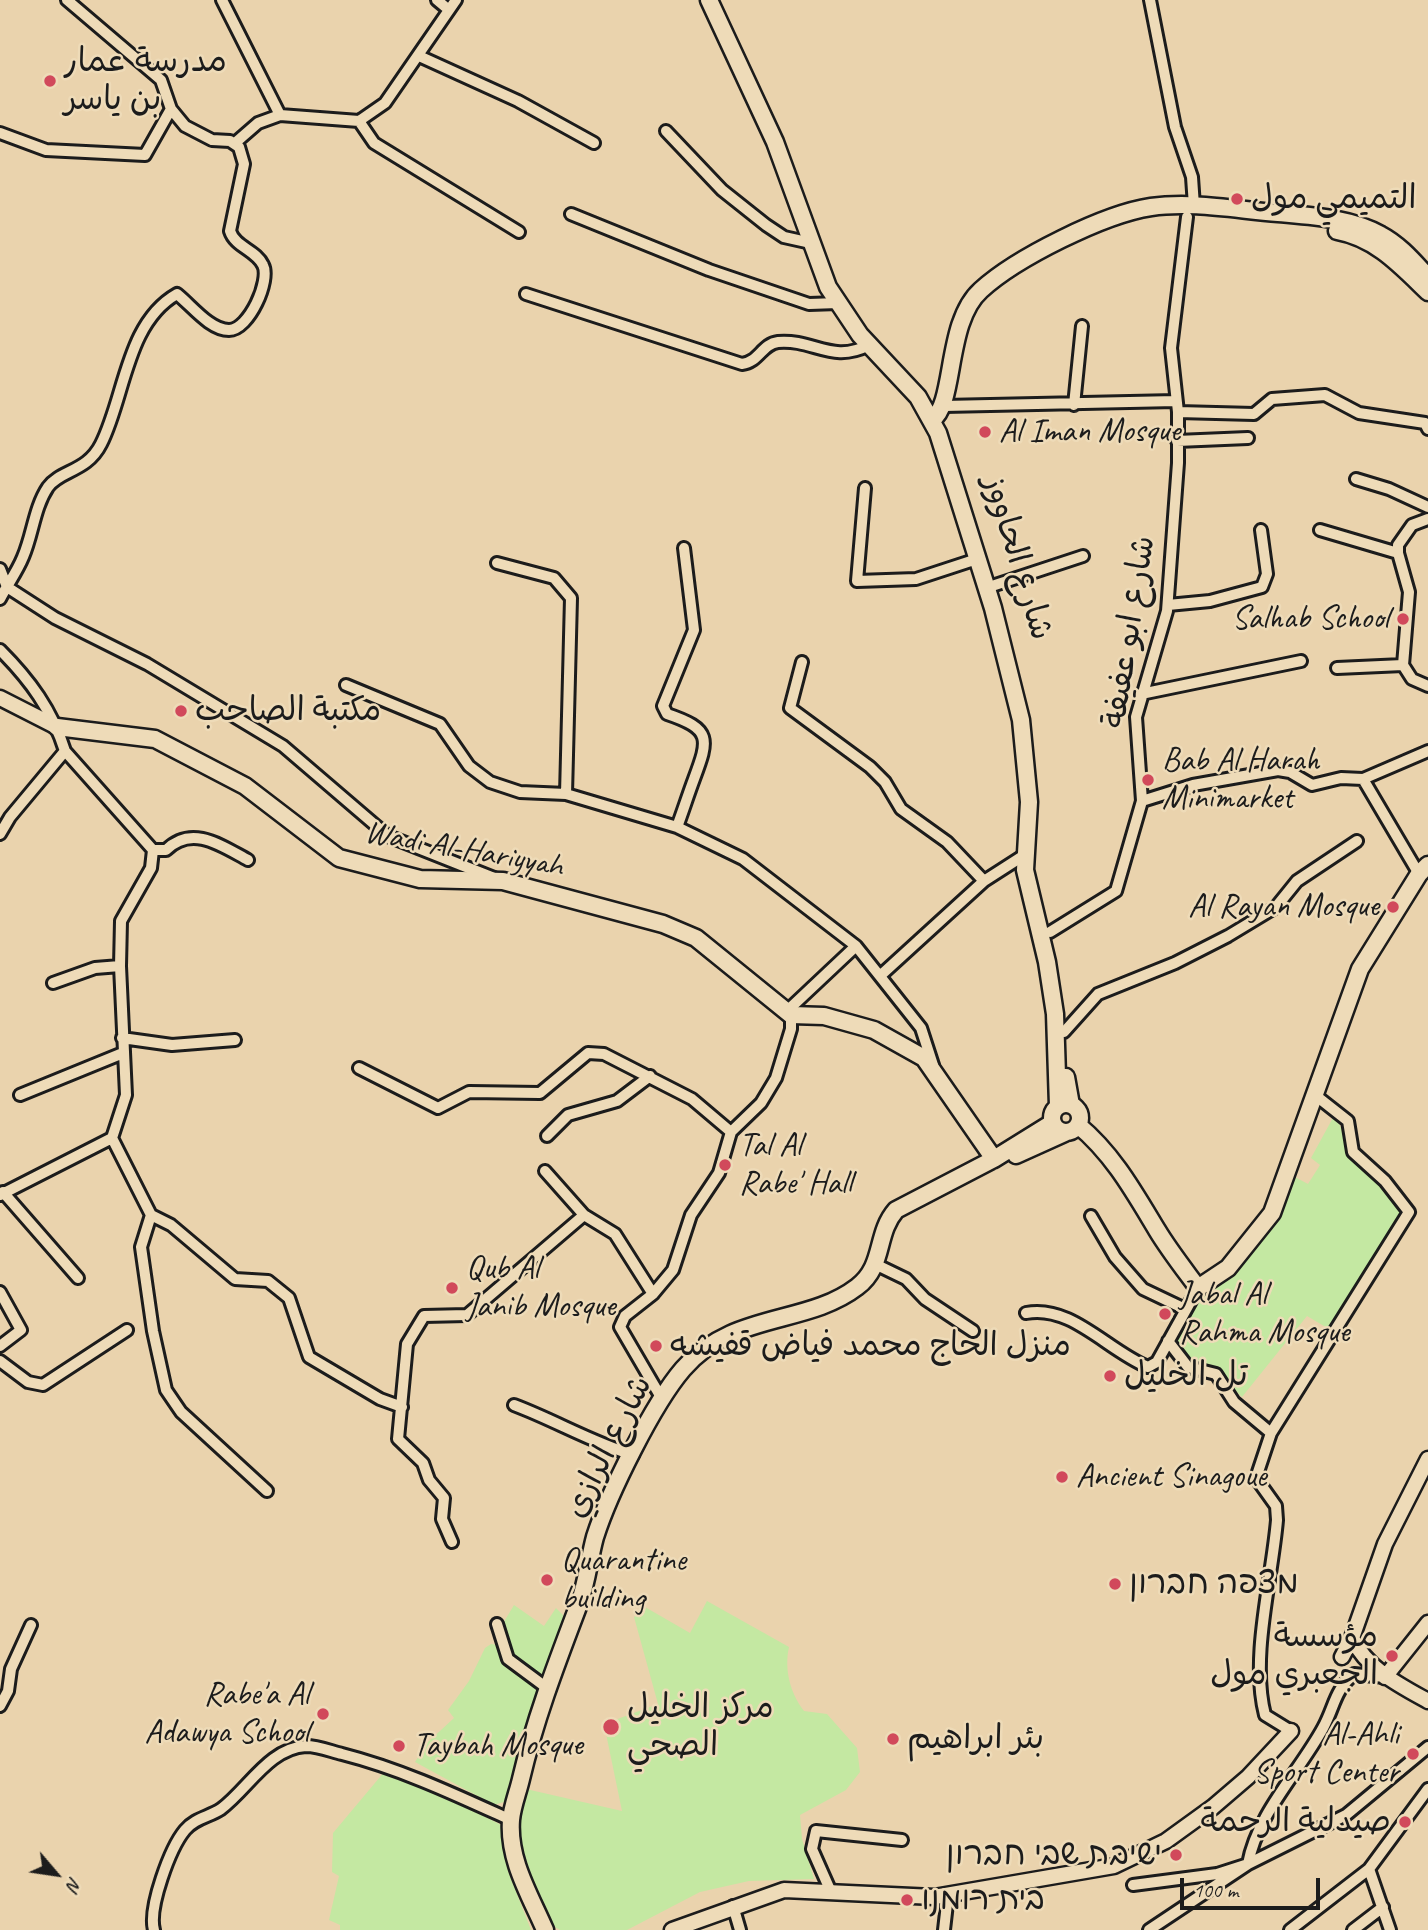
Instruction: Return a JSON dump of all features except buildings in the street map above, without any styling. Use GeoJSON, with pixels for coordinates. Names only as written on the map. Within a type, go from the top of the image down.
{"type":"FeatureCollection","features":[{"type":"Feature","properties":{"kind":"main road"},"geometry":{"type":"LineString","coordinates":[[709,0],[775,142],[811,243],[838,303],[869,345],[918,397],[939,414]]}},
{"type":"Feature","properties":{"kind":"main road","name":"شارع الحاووز"},"geometry":{"type":"LineString","coordinates":[[721,0],[796,172],[839,288],[939,414],[954,451],[1010,630],[1033,741],[1038,815],[1035,876],[1057,963],[1067,1085],[1065,1106]]}},
{"type":"Feature","properties":{"kind":"main road"},"geometry":{"type":"LineString","coordinates":[[1065,1106],[1047,962],[1027,886],[1029,803],[1021,720],[939,414],[950,354],[961,321],[979,290],[1056,241],[1150,207],[1342,232],[1390,254],[1428,292]]}},
{"type":"Feature","properties":{"kind":"main road"},"geometry":{"type":"LineString","coordinates":[[1190,212],[1348,222],[1388,239],[1428,277]]}},
{"type":"Feature","properties":{"kind":"main road","name":"Wadi Al-Hariyyah"},"geometry":{"type":"LineString","coordinates":[[57,727],[155,739],[245,786],[339,858],[420,879],[503,881],[663,924],[696,938],[789,1013]]}},
{"type":"Feature","properties":{"kind":"main road"},"geometry":{"type":"LineString","coordinates":[[1065,1106],[1052,1114],[1052,1123],[1058,1130],[1072,1129],[1092,1137],[1133,1187],[1156,1229],[1198,1288],[1228,1268],[1272,1213],[1360,969],[1423,870]]}},
{"type":"Feature","properties":{"kind":"main road"},"geometry":{"type":"LineString","coordinates":[[789,1013],[824,1016],[874,1030],[914,1051],[933,1067],[959,1112],[994,1160]]}},
{"type":"Feature","properties":{"kind":"main road"},"geometry":{"type":"LineString","coordinates":[[994,1160],[1008,1159],[1072,1129],[1078,1111],[1065,1106]]}},
{"type":"Feature","properties":{"kind":"main road"},"geometry":{"type":"LineString","coordinates":[[877,1265],[882,1233],[886,1222],[896,1210],[994,1160],[1052,1123]]}},
{"type":"Feature","properties":{"kind":"main road","name":"شارع الرازي"},"geometry":{"type":"LineString","coordinates":[[545,1930],[515,1864],[511,1820],[547,1688],[584,1591],[596,1537],[633,1455],[662,1399],[683,1369],[716,1341],[750,1326],[838,1299],[870,1276],[877,1265]]}},
{"type":"Feature","properties":{"kind":"street"},"geometry":{"type":"LineString","coordinates":[[0,600],[22,559],[38,505],[50,484],[91,460],[101,444],[134,352],[151,318],[167,300],[177,294],[214,327],[230,330],[241,327],[253,311],[265,269],[261,261],[234,240],[230,231],[244,164],[243,153],[234,143],[212,140],[185,127],[171,109],[161,80],[67,0]]}},
{"type":"Feature","properties":{"kind":"street"},"geometry":{"type":"LineString","coordinates":[[222,0],[280,115]]}},
{"type":"Feature","properties":{"kind":"street"},"geometry":{"type":"LineString","coordinates":[[234,143],[258,123],[280,115],[359,121],[385,103],[452,5],[437,0]]}},
{"type":"Feature","properties":{"kind":"street","name":"شارع ابو عفيفة"},"geometry":{"type":"LineString","coordinates":[[1050,932],[1116,891],[1142,801],[1136,717],[1168,605],[1177,441],[1177,407],[1171,348],[1190,212],[1192,177],[1175,127],[1150,0]]}},
{"type":"Feature","properties":{"kind":"street"},"geometry":{"type":"LineString","coordinates":[[419,56],[518,101],[594,143]]}},
{"type":"Feature","properties":{"kind":"street"},"geometry":{"type":"LineString","coordinates":[[0,133],[46,150],[145,155],[171,109]]}},
{"type":"Feature","properties":{"kind":"street"},"geometry":{"type":"LineString","coordinates":[[359,121],[373,143],[519,232]]}},
{"type":"Feature","properties":{"kind":"street"},"geometry":{"type":"LineString","coordinates":[[666,131],[722,190],[766,225],[784,237],[811,243]]}},
{"type":"Feature","properties":{"kind":"street"},"geometry":{"type":"LineString","coordinates":[[572,214],[709,270],[809,304],[838,303]]}},
{"type":"Feature","properties":{"kind":"street"},"geometry":{"type":"LineString","coordinates":[[526,295],[742,364],[751,363],[770,344],[782,342],[845,354],[869,345]]}},
{"type":"Feature","properties":{"kind":"street"},"geometry":{"type":"LineString","coordinates":[[1074,405],[1082,326]]}},
{"type":"Feature","properties":{"kind":"street"},"geometry":{"type":"LineString","coordinates":[[939,414],[1074,405],[1177,407],[1254,414],[1272,399],[1325,395],[1359,413],[1424,423],[1428,429]]}},
{"type":"Feature","properties":{"kind":"street"},"geometry":{"type":"LineString","coordinates":[[1177,441],[1248,439]]}},
{"type":"Feature","properties":{"kind":"street"},"geometry":{"type":"LineString","coordinates":[[1356,479],[1389,489],[1428,507]]}},
{"type":"Feature","properties":{"kind":"street"},"geometry":{"type":"LineString","coordinates":[[865,488],[857,582],[916,579],[977,559]]}},
{"type":"Feature","properties":{"kind":"street"},"geometry":{"type":"LineString","coordinates":[[1428,519],[1412,525],[1398,545],[1409,592],[1403,665],[1412,679],[1428,685]]}},
{"type":"Feature","properties":{"kind":"street"},"geometry":{"type":"LineString","coordinates":[[1168,605],[1210,601],[1262,587],[1268,574],[1261,530]]}},
{"type":"Feature","properties":{"kind":"street"},"geometry":{"type":"LineString","coordinates":[[1320,530],[1398,553]]}},
{"type":"Feature","properties":{"kind":"street"},"geometry":{"type":"LineString","coordinates":[[677,827],[706,752],[703,735],[689,722],[667,714],[663,706],[694,630],[684,548]]}},
{"type":"Feature","properties":{"kind":"street"},"geometry":{"type":"LineString","coordinates":[[995,585],[1083,556]]}},
{"type":"Feature","properties":{"kind":"street"},"geometry":{"type":"LineString","coordinates":[[497,562],[554,578],[571,598],[566,793]]}},
{"type":"Feature","properties":{"kind":"street"},"geometry":{"type":"LineString","coordinates":[[0,569],[7,587],[55,618],[147,663],[283,746],[388,836],[503,881]]}},
{"type":"Feature","properties":{"kind":"street"},"geometry":{"type":"LineString","coordinates":[[0,650],[32,682],[57,727],[65,751],[153,850],[151,868],[121,921],[122,1038],[126,1095],[112,1138],[151,1215],[171,1225],[235,1279],[268,1281],[289,1298],[309,1357],[380,1399],[402,1407]]}},
{"type":"Feature","properties":{"kind":"street"},"geometry":{"type":"LineString","coordinates":[[1141,694],[1301,661]]}},
{"type":"Feature","properties":{"kind":"street"},"geometry":{"type":"LineString","coordinates":[[802,662],[790,708],[870,767],[885,782],[901,809],[947,842],[984,881]]}},
{"type":"Feature","properties":{"kind":"street"},"geometry":{"type":"LineString","coordinates":[[1337,668],[1403,665]]}},
{"type":"Feature","properties":{"kind":"street"},"geometry":{"type":"LineString","coordinates":[[346,685],[440,724],[469,766],[490,782],[520,792],[566,793],[677,827],[743,859],[856,946],[921,1028],[933,1067]]}},
{"type":"Feature","properties":{"kind":"street"},"geometry":{"type":"LineString","coordinates":[[0,698],[57,727]]}},
{"type":"Feature","properties":{"kind":"street"},"geometry":{"type":"LineString","coordinates":[[0,834],[10,817],[65,751]]}},
{"type":"Feature","properties":{"kind":"street"},"geometry":{"type":"LineString","coordinates":[[1142,801],[1193,785],[1278,770],[1290,772],[1314,785],[1341,778],[1363,779],[1428,751]]}},
{"type":"Feature","properties":{"kind":"street"},"geometry":{"type":"LineString","coordinates":[[1363,779],[1423,870]]}},
{"type":"Feature","properties":{"kind":"street"},"geometry":{"type":"LineString","coordinates":[[153,850],[166,850],[174,842],[196,837],[209,839],[248,860]]}},
{"type":"Feature","properties":{"kind":"street"},"geometry":{"type":"LineString","coordinates":[[1064,1032],[1098,994],[1175,963],[1228,936],[1276,907],[1297,881],[1357,841]]}},
{"type":"Feature","properties":{"kind":"street"},"geometry":{"type":"LineString","coordinates":[[881,975],[984,881],[1026,854]]}},
{"type":"Feature","properties":{"kind":"street"},"geometry":{"type":"LineString","coordinates":[[662,1399],[620,1327],[625,1316],[653,1294],[673,1270],[691,1215],[719,1172],[731,1132],[761,1103],[776,1078],[791,1029],[789,1013],[856,946]]}},
{"type":"Feature","properties":{"kind":"street"},"geometry":{"type":"LineString","coordinates":[[53,983],[95,968],[120,966]]}},
{"type":"Feature","properties":{"kind":"street"},"geometry":{"type":"LineString","coordinates":[[122,1038],[172,1045],[235,1040]]}},
{"type":"Feature","properties":{"kind":"street"},"geometry":{"type":"LineString","coordinates":[[20,1096],[123,1053]]}},
{"type":"Feature","properties":{"kind":"street"},"geometry":{"type":"LineString","coordinates":[[359,1068],[438,1108],[470,1093],[540,1093],[588,1053],[604,1054],[692,1099],[731,1132]]}},
{"type":"Feature","properties":{"kind":"street"},"geometry":{"type":"LineString","coordinates":[[547,1136],[568,1115],[617,1101],[650,1076]]}},
{"type":"Feature","properties":{"kind":"street"},"geometry":{"type":"LineString","coordinates":[[672,1930],[733,1906],[784,1891],[934,1897],[1114,1866],[1166,1841],[1213,1807],[1255,1770],[1291,1731],[1265,1715],[1261,1698],[1261,1658],[1277,1520],[1276,1506],[1256,1478],[1271,1433],[1409,1212],[1385,1181],[1353,1152],[1348,1121],[1315,1095]]}},
{"type":"Feature","properties":{"kind":"street"},"geometry":{"type":"LineString","coordinates":[[78,1278],[1,1194],[112,1138]]}},
{"type":"Feature","properties":{"kind":"street"},"geometry":{"type":"LineString","coordinates":[[545,1171],[584,1215],[618,1238],[653,1294]]}},
{"type":"Feature","properties":{"kind":"street"},"geometry":{"type":"LineString","coordinates":[[151,1215],[141,1247],[153,1331],[166,1391],[181,1412],[267,1491]]}},
{"type":"Feature","properties":{"kind":"street"},"geometry":{"type":"LineString","coordinates":[[452,1542],[442,1519],[444,1498],[429,1480],[423,1463],[398,1438],[407,1344],[424,1316],[467,1315],[584,1215]]}},
{"type":"Feature","properties":{"kind":"street"},"geometry":{"type":"LineString","coordinates":[[1091,1216],[1115,1257],[1143,1290],[1185,1309]]}},
{"type":"Feature","properties":{"kind":"street"},"geometry":{"type":"LineString","coordinates":[[877,1265],[906,1279],[925,1299],[973,1331]]}},
{"type":"Feature","properties":{"kind":"street"},"geometry":{"type":"LineString","coordinates":[[1026,1313],[1037,1311],[1059,1314],[1118,1353],[1147,1367],[1157,1362],[1198,1288]]}},
{"type":"Feature","properties":{"kind":"street"},"geometry":{"type":"LineString","coordinates":[[0,1292],[21,1330],[0,1346]]}},
{"type":"Feature","properties":{"kind":"street"},"geometry":{"type":"LineString","coordinates":[[0,1361],[28,1382],[43,1385],[127,1330]]}},
{"type":"Feature","properties":{"kind":"street"},"geometry":{"type":"LineString","coordinates":[[1168,1341],[1188,1367],[1216,1374],[1234,1402],[1271,1433]]}},
{"type":"Feature","properties":{"kind":"street"},"geometry":{"type":"LineString","coordinates":[[514,1405],[560,1423],[606,1447],[633,1455]]}},
{"type":"Feature","properties":{"kind":"street"},"geometry":{"type":"LineString","coordinates":[[1342,1657],[1352,1638],[1385,1544],[1428,1459]]}},
{"type":"Feature","properties":{"kind":"street"},"geometry":{"type":"LineString","coordinates":[[1385,1677],[1428,1623]]}},
{"type":"Feature","properties":{"kind":"street"},"geometry":{"type":"LineString","coordinates":[[497,1624],[508,1659],[547,1688]]}},
{"type":"Feature","properties":{"kind":"street"},"geometry":{"type":"LineString","coordinates":[[0,1706],[8,1691],[11,1669],[31,1625]]}},
{"type":"Feature","properties":{"kind":"street"},"geometry":{"type":"LineString","coordinates":[[1352,1638],[1357,1648],[1385,1677],[1428,1701]]}},
{"type":"Feature","properties":{"kind":"street"},"geometry":{"type":"LineString","coordinates":[[1248,1864],[1251,1849],[1267,1819],[1323,1729],[1339,1686],[1354,1674],[1385,1677]]}},
{"type":"Feature","properties":{"kind":"street"},"geometry":{"type":"LineString","coordinates":[[1149,1930],[1248,1864],[1346,1815],[1428,1746]]}},
{"type":"Feature","properties":{"kind":"street"},"geometry":{"type":"LineString","coordinates":[[154,1930],[151,1918],[167,1865],[184,1831],[198,1819],[221,1809],[247,1782],[288,1749],[317,1747],[381,1763],[511,1820]]}},
{"type":"Feature","properties":{"kind":"street"},"geometry":{"type":"LineString","coordinates":[[1290,1930],[1369,1869],[1428,1788]]}},
{"type":"Feature","properties":{"kind":"street"},"geometry":{"type":"LineString","coordinates":[[831,1892],[811,1849],[816,1831],[902,1840]]}},
{"type":"Feature","properties":{"kind":"street"},"geometry":{"type":"LineString","coordinates":[[1133,1885],[1217,1874],[1248,1864]]}},
{"type":"Feature","properties":{"kind":"street"},"geometry":{"type":"LineString","coordinates":[[1369,1869],[1390,1930]]}},
{"type":"Feature","properties":{"kind":"street"},"geometry":{"type":"LineString","coordinates":[[944,1930],[948,1895]]}},
{"type":"Feature","properties":{"kind":"street"},"geometry":{"type":"LineString","coordinates":[[733,1906],[740,1930]]}},
{"type":"Feature","properties":{"kind":"street"},"geometry":{"type":"LineString","coordinates":[[1353,1930],[1383,1907]]}},
{"type":"Feature","properties":{"kind":"green space"},"geometry":{"type":"Polygon","coordinates":[[[1335,1114],[1350,1155],[1385,1188],[1401,1212],[1396,1228],[1329,1329],[1307,1316],[1242,1397],[1211,1367],[1190,1363],[1175,1339],[1206,1290],[1293,1176],[1308,1184],[1320,1165],[1311,1158],[1335,1114]]]}},
{"type":"Feature","properties":{"kind":"green space"},"geometry":{"type":"Polygon","coordinates":[[[707,1601],[789,1647],[788,1672],[799,1704],[804,1711],[827,1714],[857,1748],[860,1772],[846,1790],[800,1815],[802,1839],[814,1879],[749,1881],[700,1892],[627,1930],[560,1930],[551,1925],[522,1866],[517,1828],[526,1789],[622,1811],[604,1724],[658,1704],[634,1617],[645,1607],[690,1633],[707,1601]]]}},
{"type":"Feature","properties":{"kind":"green space"},"geometry":{"type":"Polygon","coordinates":[[[514,1605],[544,1626],[556,1608],[563,1615],[561,1638],[545,1679],[541,1680],[514,1661],[502,1625],[514,1605]]]}},
{"type":"Feature","properties":{"kind":"green space"},"geometry":{"type":"Polygon","coordinates":[[[491,1644],[498,1645],[500,1653],[513,1670],[539,1688],[539,1702],[510,1800],[494,1805],[415,1762],[428,1742],[454,1718],[448,1710],[469,1681],[485,1648],[491,1644]]]}},
{"type":"Feature","properties":{"kind":"green space"},"geometry":{"type":"Polygon","coordinates":[[[385,1771],[435,1790],[501,1825],[508,1871],[531,1930],[340,1930],[340,1925],[329,1920],[339,1876],[332,1872],[333,1833],[385,1771]]]}},
{"type":"Feature","properties":{"kind":"place","name":"مدرسة عمار بن ياسر"},"geometry":{"type":"Point","coordinates":[50,81]}},
{"type":"Feature","properties":{"kind":"place","name":"التميمي مول"},"geometry":{"type":"Point","coordinates":[1237,199]}},
{"type":"Feature","properties":{"kind":"place","name":"Al Iman Mosque"},"geometry":{"type":"Point","coordinates":[985,432]}},
{"type":"Feature","properties":{"kind":"place","name":"Salhab School"},"geometry":{"type":"Point","coordinates":[1403,619]}},
{"type":"Feature","properties":{"kind":"place","name":"مكتبة الصاحب"},"geometry":{"type":"Point","coordinates":[181,711]}},
{"type":"Feature","properties":{"kind":"place","name":"Bab Al Harah Minimarket"},"geometry":{"type":"Point","coordinates":[1148,780]}},
{"type":"Feature","properties":{"kind":"place","name":"Al Rayan Mosque"},"geometry":{"type":"Point","coordinates":[1393,907]}},
{"type":"Feature","properties":{"kind":"place","name":"Tal Al Rabe' Hall"},"geometry":{"type":"Point","coordinates":[725,1165]}},
{"type":"Feature","properties":{"kind":"place","name":"Qub Al Janib Mosque"},"geometry":{"type":"Point","coordinates":[452,1288]}},
{"type":"Feature","properties":{"kind":"place","name":"Jabal Al Rahma Mosque"},"geometry":{"type":"Point","coordinates":[1165,1314]}},
{"type":"Feature","properties":{"kind":"place","name":"منزل الحاج محمد فياض قفيشه"},"geometry":{"type":"Point","coordinates":[656,1346]}},
{"type":"Feature","properties":{"kind":"place","name":"تل الخليل"},"geometry":{"type":"Point","coordinates":[1110,1376]}},
{"type":"Feature","properties":{"kind":"place","name":"Ancient Sinagoue"},"geometry":{"type":"Point","coordinates":[1062,1477]}},
{"type":"Feature","properties":{"kind":"place","name":"Quarantine building"},"geometry":{"type":"Point","coordinates":[547,1580]}},
{"type":"Feature","properties":{"kind":"place","name":"מצפה חברון"},"geometry":{"type":"Point","coordinates":[1115,1584]}},
{"type":"Feature","properties":{"kind":"place","name":"مؤسسة الجعبري مول"},"geometry":{"type":"Point","coordinates":[1392,1656]}},
{"type":"Feature","properties":{"kind":"place","name":"Rabe'a Al Adawya School"},"geometry":{"type":"Point","coordinates":[323,1714]}},
{"type":"Feature","properties":{"kind":"place","name":"مركز الخليل الصحي"},"geometry":{"type":"Point","coordinates":[611,1727]}},
{"type":"Feature","properties":{"kind":"place","name":"بئر ابراهيم"},"geometry":{"type":"Point","coordinates":[893,1739]}},
{"type":"Feature","properties":{"kind":"place","name":"Taybah Mosque"},"geometry":{"type":"Point","coordinates":[399,1746]}},
{"type":"Feature","properties":{"kind":"place","name":"Al-Ahli Sport Center"},"geometry":{"type":"Point","coordinates":[1413,1754]}},
{"type":"Feature","properties":{"kind":"place","name":"صيدلية الرحمة"},"geometry":{"type":"Point","coordinates":[1405,1822]}},
{"type":"Feature","properties":{"kind":"place","name":"ישיבת שבי חברון"},"geometry":{"type":"Point","coordinates":[1176,1855]}},
{"type":"Feature","properties":{"kind":"place","name":"בית רומנו"},"geometry":{"type":"Point","coordinates":[907,1900]}}]}
